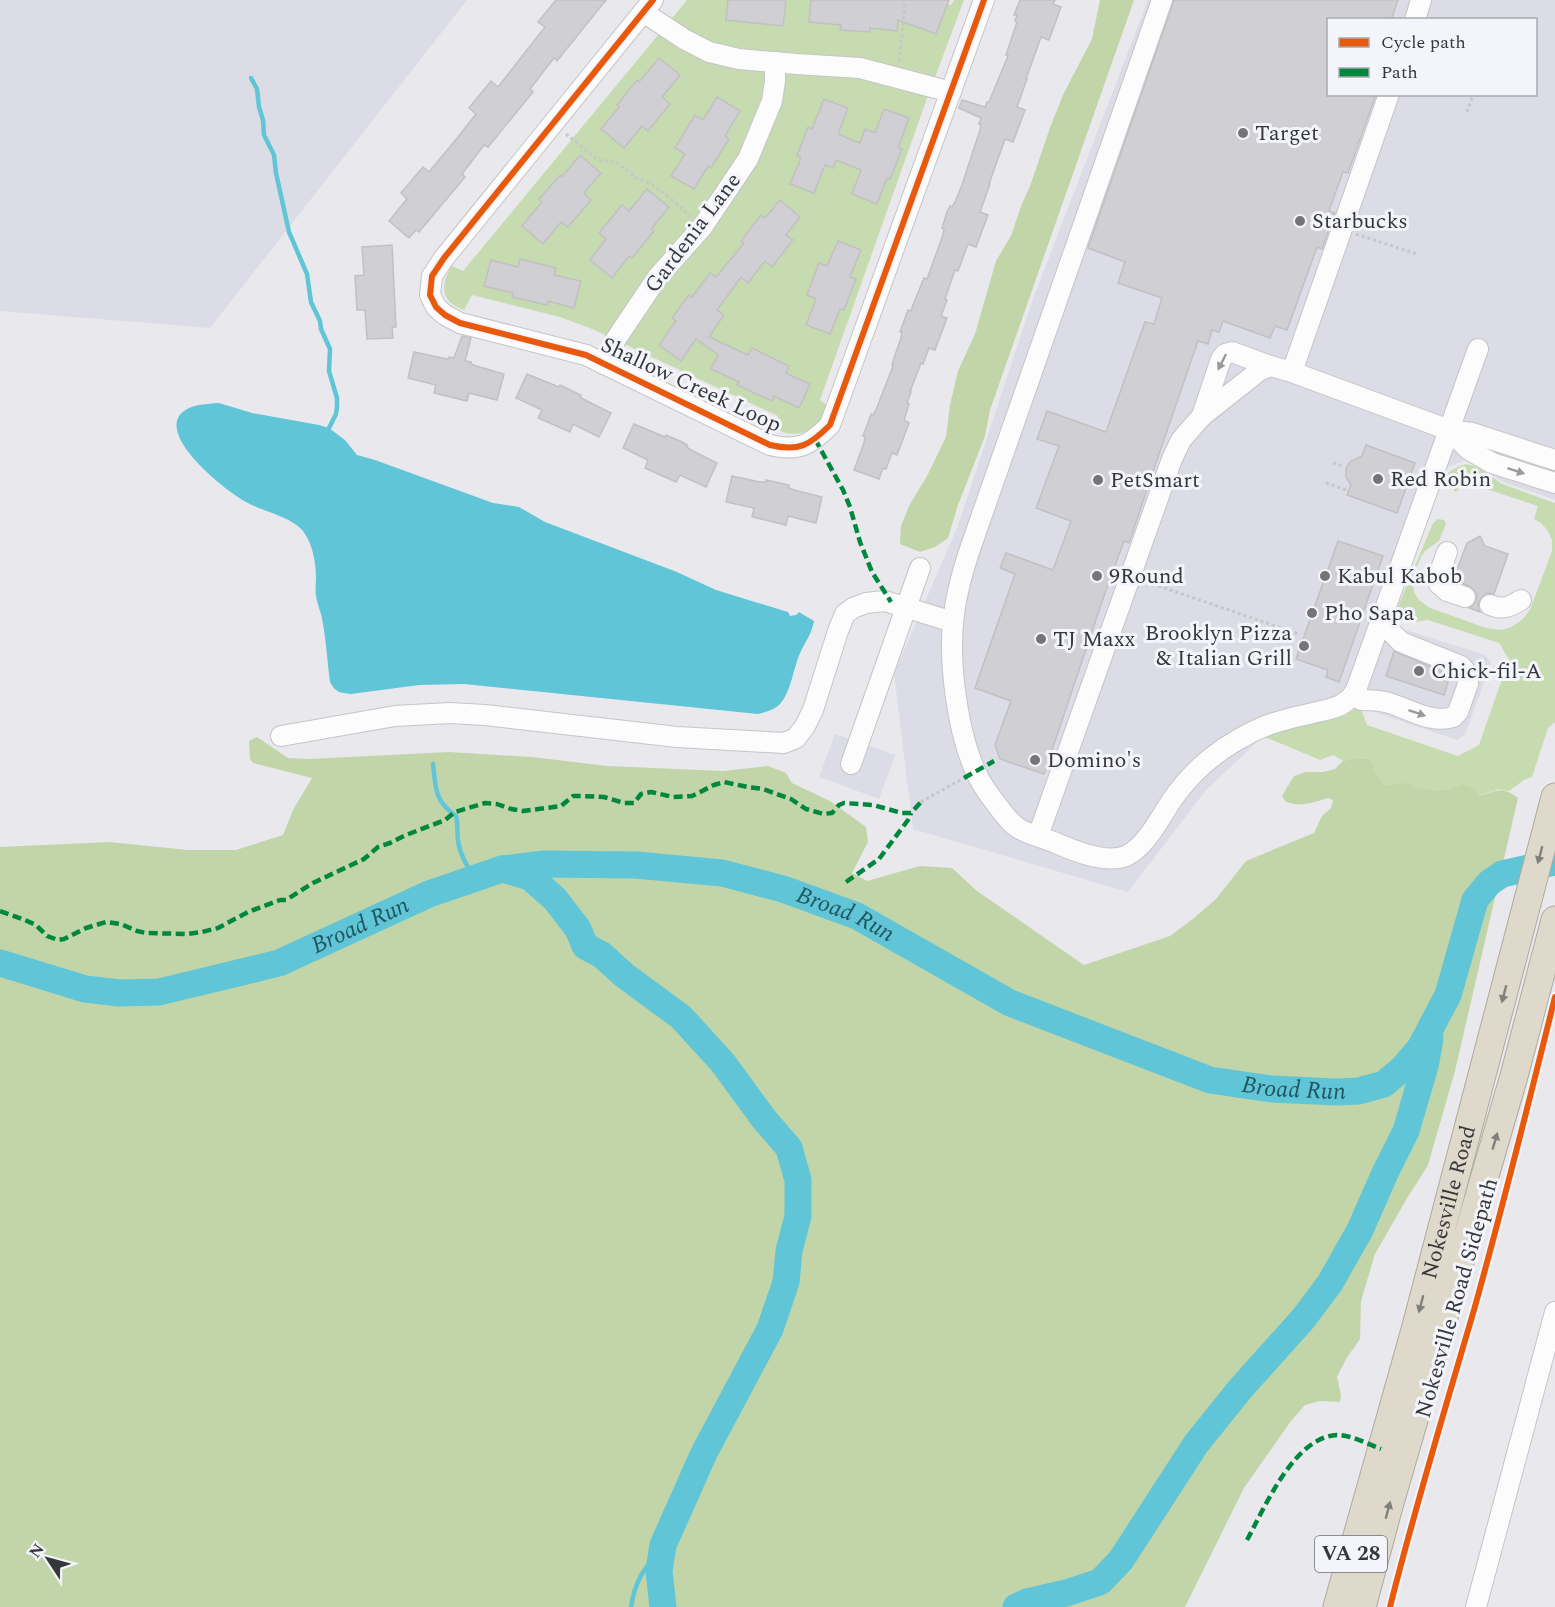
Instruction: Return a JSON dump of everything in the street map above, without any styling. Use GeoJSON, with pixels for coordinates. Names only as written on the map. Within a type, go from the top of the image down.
{"type":"FeatureCollection","features":[{"type":"Feature","properties":{"kind":"highway","name":"Nokesville Road"},"geometry":{"type":"LineString","coordinates":[[1337,1607],[1415,1330],[1555,797]]}},
{"type":"Feature","properties":{"kind":"highway","name":"Nokesville Road"},"geometry":{"type":"LineString","coordinates":[[1362,1607],[1389,1506],[1514,1076],[1553,927]]}},
{"type":"Feature","properties":{"kind":"street","name":"Shallow Creek Loop"},"geometry":{"type":"LineString","coordinates":[[648,6],[444,258],[432,276],[430,295],[436,307],[460,323],[585,355],[771,445],[784,448],[800,446],[815,439],[830,425],[984,0]]}},
{"type":"Feature","properties":{"kind":"street"},"geometry":{"type":"LineString","coordinates":[[1162,0],[958,586],[953,622],[952,662],[967,749],[975,772],[1006,817],[1018,828],[1081,853],[1103,858],[1125,856],[1138,847],[1152,831],[1186,781],[1218,752],[1260,728],[1333,709],[1343,705],[1352,697],[1478,349]]}},
{"type":"Feature","properties":{"kind":"street"},"geometry":{"type":"LineString","coordinates":[[1416,18],[1421,0]]}},
{"type":"Feature","properties":{"kind":"street"},"geometry":{"type":"LineString","coordinates":[[648,6],[684,39],[709,52],[739,59],[860,68],[951,92]]}},
{"type":"Feature","properties":{"kind":"street","name":"Gardenia Lane"},"geometry":{"type":"LineString","coordinates":[[604,364],[616,339],[657,278],[700,229],[748,159],[772,101],[775,62]]}},
{"type":"Feature","properties":{"kind":"street"},"geometry":{"type":"LineString","coordinates":[[1292,372],[1388,96]]}},
{"type":"Feature","properties":{"kind":"street"},"geometry":{"type":"LineString","coordinates":[[1202,416],[1221,359],[1225,354],[1232,352],[1449,430],[1472,433],[1555,460]]}},
{"type":"Feature","properties":{"kind":"street"},"geometry":{"type":"LineString","coordinates":[[1038,836],[1172,459],[1181,440],[1202,416],[1259,371],[1270,366]]}},
{"type":"Feature","properties":{"kind":"street"},"geometry":{"type":"LineString","coordinates":[[1449,430],[1468,449],[1492,463],[1555,483]]}},
{"type":"Feature","properties":{"kind":"street"},"geometry":{"type":"LineString","coordinates":[[1447,552],[1439,575],[1439,584],[1447,591],[1465,597]]}},
{"type":"Feature","properties":{"kind":"street"},"geometry":{"type":"LineString","coordinates":[[850,764],[920,568]]}},
{"type":"Feature","properties":{"kind":"street"},"geometry":{"type":"LineString","coordinates":[[1490,605],[1497,608],[1509,607],[1521,600]]}},
{"type":"Feature","properties":{"kind":"street"},"geometry":{"type":"LineString","coordinates":[[281,736],[394,716],[450,713],[677,737],[784,743],[796,738],[805,726],[813,710],[838,631],[845,614],[853,608],[880,601],[953,622]]}},
{"type":"Feature","properties":{"kind":"street"},"geometry":{"type":"LineString","coordinates":[[1361,700],[1388,702],[1436,719],[1453,717],[1458,712],[1468,684],[1468,679],[1461,666],[1401,642],[1387,628]]}},
{"type":"Feature","properties":{"kind":"street"},"geometry":{"type":"LineString","coordinates":[[1476,1607],[1555,1312]]}},
{"type":"Feature","properties":{"kind":"path"},"geometry":{"type":"LineString","coordinates":[[897,78],[905,8],[903,0]]}},
{"type":"Feature","properties":{"kind":"path"},"geometry":{"type":"LineString","coordinates":[[1467,112],[1473,96]]}},
{"type":"Feature","properties":{"kind":"path"},"geometry":{"type":"LineString","coordinates":[[553,124],[598,160],[616,162],[639,179],[660,190],[700,229]]}},
{"type":"Feature","properties":{"kind":"path"},"geometry":{"type":"LineString","coordinates":[[1341,229],[1417,254]]}},
{"type":"Feature","properties":{"kind":"path"},"geometry":{"type":"LineString","coordinates":[[1334,463],[1344,466]]}},
{"type":"Feature","properties":{"kind":"path"},"geometry":{"type":"LineString","coordinates":[[1326,483],[1346,490]]}},
{"type":"Feature","properties":{"kind":"path"},"geometry":{"type":"LineString","coordinates":[[1130,576],[1299,634]]}},
{"type":"Feature","properties":{"kind":"path"},"geometry":{"type":"LineString","coordinates":[[921,802],[964,778]]}},
{"type":"Feature","properties":{"kind":"shaded area"},"geometry":{"type":"Polygon","coordinates":[[[0,0],[467,0],[210,328],[0,311],[0,0]]]}},
{"type":"Feature","properties":{"kind":"shaded area"},"geometry":{"type":"Polygon","coordinates":[[[1148,0],[1555,0],[1555,500],[1501,481],[1469,459],[1445,468],[1390,625],[1485,655],[1491,663],[1465,735],[1457,740],[1356,706],[1270,730],[1206,790],[1128,892],[913,829],[894,673],[957,528],[1033,299],[1148,0]]]}},
{"type":"Feature","properties":{"kind":"shaded area"},"geometry":{"type":"Polygon","coordinates":[[[835,734],[895,755],[879,799],[819,777],[835,734]]]}},
{"type":"Feature","properties":{"kind":"green space"},"geometry":{"type":"Polygon","coordinates":[[[687,0],[728,0],[726,20],[783,26],[786,1],[783,0],[811,0],[809,22],[841,25],[841,30],[869,32],[870,28],[896,31],[899,6],[924,2],[915,26],[935,34],[947,4],[951,5],[954,0],[964,0],[820,400],[829,407],[823,420],[815,427],[797,434],[785,433],[775,426],[778,416],[592,329],[560,317],[472,295],[464,310],[447,299],[444,289],[445,280],[452,266],[463,271],[687,0]],[[659,58],[639,82],[636,81],[617,104],[619,107],[601,129],[624,148],[642,126],[648,131],[670,104],[662,97],[680,75],[659,58]],[[824,99],[812,129],[808,128],[797,156],[801,158],[790,184],[814,193],[825,165],[833,168],[845,137],[838,134],[848,108],[824,99]],[[884,109],[875,133],[865,130],[851,165],[861,170],[852,194],[877,204],[887,178],[890,179],[901,149],[898,148],[884,109]],[[728,139],[685,154],[671,176],[694,189],[708,166],[711,168],[728,139]],[[580,155],[562,177],[559,175],[539,199],[542,202],[522,226],[543,243],[561,222],[568,227],[591,200],[584,193],[601,172],[580,155]],[[780,201],[765,218],[761,216],[741,240],[744,243],[726,265],[748,282],[765,261],[772,266],[793,241],[786,235],[800,217],[780,201]],[[622,205],[600,233],[606,239],[590,260],[612,277],[629,256],[632,258],[668,207],[629,211],[622,205]],[[837,241],[827,266],[819,263],[807,295],[816,299],[806,325],[830,334],[840,309],[844,310],[856,280],[850,277],[861,250],[837,241]],[[520,259],[518,267],[491,260],[485,286],[513,293],[513,297],[547,305],[548,301],[574,308],[581,281],[554,275],[555,268],[520,259]],[[710,273],[692,297],[689,295],[672,318],[676,321],[659,345],[681,361],[696,339],[703,344],[724,316],[717,310],[732,289],[710,273]],[[723,344],[712,369],[739,382],[738,385],[771,401],[774,396],[799,408],[810,384],[786,373],[789,366],[752,349],[748,355],[723,344]]]}},
{"type":"Feature","properties":{"kind":"green space"},"geometry":{"type":"Polygon","coordinates":[[[1100,0],[1134,0],[990,410],[985,436],[958,505],[948,538],[935,547],[920,552],[900,544],[901,526],[909,506],[946,437],[958,371],[975,334],[996,261],[1011,236],[1063,95],[1092,39],[1100,0]]]}},
{"type":"Feature","properties":{"kind":"green space"},"geometry":{"type":"Polygon","coordinates":[[[1466,464],[1478,467],[1502,484],[1555,503],[1555,722],[1548,728],[1532,777],[1509,791],[1499,789],[1478,796],[1472,788],[1449,790],[1421,789],[1408,784],[1385,785],[1370,759],[1355,758],[1343,761],[1333,755],[1320,760],[1265,737],[1299,723],[1344,716],[1357,708],[1361,709],[1367,725],[1458,756],[1479,745],[1509,659],[1499,643],[1428,620],[1416,622],[1397,614],[1396,611],[1433,523],[1438,519],[1444,520],[1446,524],[1439,541],[1425,551],[1421,557],[1412,579],[1414,592],[1419,600],[1430,608],[1486,628],[1502,630],[1511,627],[1522,620],[1530,610],[1552,551],[1552,540],[1548,531],[1534,519],[1538,506],[1462,481],[1457,492],[1454,491],[1454,487],[1446,482],[1444,477],[1454,469],[1466,464]]]}},
{"type":"Feature","properties":{"kind":"green space"},"geometry":{"type":"Polygon","coordinates":[[[257,737],[288,758],[449,752],[532,757],[607,766],[723,771],[768,766],[786,773],[792,783],[830,801],[866,827],[868,842],[852,873],[867,881],[920,866],[952,868],[977,891],[1084,965],[1170,936],[1216,899],[1246,861],[1314,833],[1322,816],[1331,808],[1333,800],[1328,798],[1302,804],[1286,802],[1282,796],[1294,776],[1306,772],[1335,769],[1343,761],[1355,758],[1370,759],[1385,785],[1408,783],[1421,789],[1449,790],[1462,784],[1472,788],[1479,796],[1503,790],[1518,798],[1455,1071],[1428,1165],[1375,1254],[1361,1301],[1360,1339],[1337,1377],[1341,1395],[1340,1402],[1320,1401],[1305,1405],[1291,1421],[1244,1488],[1185,1607],[0,1607],[0,847],[109,842],[188,850],[236,850],[283,835],[293,810],[312,778],[253,763],[250,759],[249,741],[257,737]]]}},
{"type":"Feature","properties":{"kind":"water"},"geometry":{"type":"Polygon","coordinates":[[[219,403],[252,413],[329,428],[345,440],[357,455],[493,503],[519,507],[545,522],[677,572],[716,590],[788,612],[790,616],[799,612],[814,621],[784,698],[778,706],[758,714],[464,684],[419,685],[351,694],[338,691],[330,682],[324,631],[317,603],[315,561],[305,534],[294,523],[253,506],[224,487],[196,461],[178,434],[177,421],[184,411],[196,406],[219,403]]]}},
{"type":"Feature","properties":{"kind":"building"},"geometry":{"type":"Polygon","coordinates":[[[556,0],[606,0],[557,61],[554,58],[530,89],[533,92],[488,147],[484,145],[462,174],[465,177],[419,232],[416,230],[409,238],[389,221],[407,199],[401,193],[423,167],[429,172],[458,137],[476,114],[469,108],[491,81],[498,87],[545,27],[538,22],[556,0]]]}},
{"type":"Feature","properties":{"kind":"building"},"geometry":{"type":"Polygon","coordinates":[[[728,0],[786,0],[783,26],[726,20],[728,0]]]}},
{"type":"Feature","properties":{"kind":"building"},"geometry":{"type":"Polygon","coordinates":[[[811,0],[949,0],[936,34],[898,20],[897,31],[870,28],[870,32],[840,30],[841,25],[809,22],[811,0]]]}},
{"type":"Feature","properties":{"kind":"building"},"geometry":{"type":"Polygon","coordinates":[[[1020,0],[1055,0],[1053,4],[1061,7],[1049,40],[1041,37],[1026,79],[1017,107],[1025,110],[1013,142],[1005,139],[980,212],[988,215],[976,247],[968,244],[958,271],[955,270],[941,316],[947,318],[935,350],[929,348],[910,392],[904,420],[909,423],[897,455],[892,453],[879,479],[854,470],[871,414],[873,415],[876,410],[893,366],[901,338],[902,332],[900,332],[908,310],[911,311],[924,278],[927,279],[943,235],[944,229],[942,228],[947,212],[955,202],[962,185],[980,130],[981,118],[959,108],[962,100],[985,107],[989,102],[1008,56],[1006,55],[1017,22],[1015,21],[1017,15],[1014,15],[1020,0]]]}},
{"type":"Feature","properties":{"kind":"building","name":"Target"},"geometry":{"type":"Polygon","coordinates":[[[1174,0],[1398,0],[1392,18],[1327,18],[1327,96],[1375,96],[1348,173],[1343,172],[1329,211],[1335,213],[1322,249],[1317,247],[1287,330],[1275,326],[1270,338],[1223,321],[1219,332],[1212,330],[1208,344],[1198,341],[1129,543],[1124,541],[1106,590],[1044,774],[1000,759],[995,745],[1011,701],[975,688],[1015,574],[1000,568],[1006,553],[1053,570],[1071,521],[1036,508],[1059,446],[1037,439],[1047,411],[1106,432],[1145,322],[1154,324],[1162,298],[1118,283],[1125,262],[1088,248],[1174,0]]]}},
{"type":"Feature","properties":{"kind":"building"},"geometry":{"type":"Polygon","coordinates":[[[659,58],[680,75],[662,97],[670,104],[648,131],[642,126],[624,148],[601,129],[637,80],[639,82],[659,58]]]}},
{"type":"Feature","properties":{"kind":"building"},"geometry":{"type":"Polygon","coordinates":[[[717,97],[740,111],[725,136],[729,139],[711,168],[708,166],[694,189],[671,176],[685,154],[675,148],[695,115],[703,120],[717,97]]]}},
{"type":"Feature","properties":{"kind":"building"},"geometry":{"type":"Polygon","coordinates":[[[824,99],[848,108],[838,134],[860,143],[865,129],[875,133],[884,109],[909,118],[898,148],[902,149],[877,204],[852,194],[861,170],[836,160],[833,168],[825,165],[814,193],[790,184],[801,158],[797,156],[808,127],[812,129],[824,99]]]}},
{"type":"Feature","properties":{"kind":"building"},"geometry":{"type":"Polygon","coordinates":[[[580,155],[601,173],[584,193],[591,200],[568,227],[561,222],[543,244],[522,226],[542,202],[539,199],[560,175],[562,177],[580,155]]]}},
{"type":"Feature","properties":{"kind":"building"},"geometry":{"type":"Polygon","coordinates":[[[647,189],[669,207],[651,229],[654,231],[632,258],[629,256],[612,278],[590,260],[606,239],[599,233],[622,205],[629,211],[647,189]]]}},
{"type":"Feature","properties":{"kind":"building"},"geometry":{"type":"Polygon","coordinates":[[[780,200],[800,217],[786,235],[793,240],[772,267],[765,261],[748,283],[741,277],[717,310],[724,315],[709,337],[748,355],[752,348],[789,366],[786,373],[810,384],[799,408],[774,396],[772,401],[737,385],[739,382],[711,369],[718,355],[696,339],[681,361],[659,345],[676,321],[672,318],[689,295],[692,297],[710,273],[716,277],[744,243],[741,241],[761,215],[765,218],[780,200]]]}},
{"type":"Feature","properties":{"kind":"building"},"geometry":{"type":"Polygon","coordinates":[[[838,241],[861,250],[850,277],[856,279],[844,310],[840,309],[830,334],[806,325],[816,299],[807,295],[819,263],[827,266],[838,241]]]}},
{"type":"Feature","properties":{"kind":"building"},"geometry":{"type":"Polygon","coordinates":[[[392,245],[396,327],[392,327],[393,338],[367,339],[365,310],[357,310],[355,276],[364,275],[362,247],[392,245]]]}},
{"type":"Feature","properties":{"kind":"building"},"geometry":{"type":"Polygon","coordinates":[[[520,259],[556,268],[554,275],[581,281],[574,308],[548,301],[547,305],[512,297],[513,293],[484,286],[491,260],[518,267],[520,259]]]}},
{"type":"Feature","properties":{"kind":"building"},"geometry":{"type":"Polygon","coordinates":[[[462,336],[471,338],[465,361],[504,374],[497,400],[469,393],[467,401],[434,393],[436,385],[408,378],[414,352],[448,359],[449,357],[454,358],[462,336]]]}},
{"type":"Feature","properties":{"kind":"building"},"geometry":{"type":"Polygon","coordinates":[[[527,374],[559,387],[560,385],[611,413],[599,437],[573,424],[570,432],[538,418],[542,410],[516,398],[527,374]]]}},
{"type":"Feature","properties":{"kind":"building"},"geometry":{"type":"Polygon","coordinates":[[[634,424],[682,442],[691,450],[717,463],[706,487],[680,475],[676,482],[645,468],[648,460],[623,448],[634,424]]]}},
{"type":"Feature","properties":{"kind":"building","name":"Red Robin"},"geometry":{"type":"Polygon","coordinates":[[[1366,445],[1415,463],[1397,513],[1347,495],[1351,485],[1346,477],[1346,468],[1351,461],[1362,456],[1366,445]]]}},
{"type":"Feature","properties":{"kind":"building"},"geometry":{"type":"Polygon","coordinates":[[[732,476],[789,485],[789,488],[794,490],[822,497],[816,523],[788,516],[786,525],[752,517],[754,508],[726,502],[732,476]]]}},
{"type":"Feature","properties":{"kind":"building"},"geometry":{"type":"Polygon","coordinates":[[[1480,536],[1485,546],[1508,554],[1494,594],[1487,593],[1479,601],[1480,612],[1469,608],[1476,600],[1477,594],[1474,590],[1453,580],[1467,543],[1480,536]]]}},
{"type":"Feature","properties":{"kind":"building"},"geometry":{"type":"Polygon","coordinates":[[[1338,541],[1383,556],[1339,682],[1326,677],[1328,670],[1296,659],[1338,541]]]}},
{"type":"Feature","properties":{"kind":"building","name":"Chick-fil-A"},"geometry":{"type":"Polygon","coordinates":[[[1394,651],[1450,675],[1444,695],[1386,676],[1394,651]]]}},
{"type":"Feature","properties":{"kind":"waterway"},"geometry":{"type":"LineString","coordinates":[[251,78],[257,89],[264,135],[274,155],[289,232],[307,274],[311,302],[330,349],[329,371],[337,398],[337,407],[327,432]]}},
{"type":"Feature","properties":{"kind":"waterway"},"geometry":{"type":"LineString","coordinates":[[433,764],[437,793],[444,805],[456,816],[460,851],[475,878]]}},
{"type":"Feature","properties":{"kind":"waterway","name":"Broad Run"},"geometry":{"type":"LineString","coordinates":[[0,963],[85,989],[120,993],[159,992],[279,963],[429,894],[502,869],[544,864],[636,865],[722,873],[783,889],[857,916],[1010,1003],[1210,1080],[1271,1089],[1359,1091],[1384,1084],[1403,1068],[1420,1048],[1448,995],[1475,900],[1489,883],[1502,874],[1555,862]]}},
{"type":"Feature","properties":{"kind":"waterway"},"geometry":{"type":"LineString","coordinates":[[506,870],[530,877],[555,899],[578,929],[585,946],[602,955],[624,975],[681,1017],[723,1063],[764,1119],[789,1148],[798,1180],[798,1216],[789,1251],[786,1282],[770,1329],[704,1453],[663,1545],[659,1571],[663,1607]]}},
{"type":"Feature","properties":{"kind":"waterway"},"geometry":{"type":"LineString","coordinates":[[1016,1607],[1100,1582],[1121,1560],[1196,1444],[1241,1388],[1303,1319],[1330,1283],[1360,1230],[1406,1131],[1425,1066],[1430,1039]]}},
{"type":"Feature","properties":{"kind":"waterway"},"geometry":{"type":"LineString","coordinates":[[631,1607],[638,1581],[663,1545]]}},
{"type":"Feature","properties":{"kind":"marked path"},"geometry":{"type":"LineString","coordinates":[[815,439],[843,490],[872,572],[891,602]]}},
{"type":"Feature","properties":{"kind":"marked path"},"geometry":{"type":"LineString","coordinates":[[964,778],[994,761]]}},
{"type":"Feature","properties":{"kind":"marked path"},"geometry":{"type":"LineString","coordinates":[[0,911],[36,925],[47,936],[58,940],[106,922],[121,924],[146,933],[202,932],[218,928],[248,912],[280,900],[286,900],[313,883],[364,859],[378,847],[445,820],[455,812],[485,803],[523,811],[561,806],[573,796],[604,797],[624,803],[634,803],[641,794],[651,792],[673,797],[692,796],[724,782],[763,789],[791,799],[806,809],[823,814],[832,813],[844,803],[873,805],[902,813],[911,813],[921,802]]}},
{"type":"Feature","properties":{"kind":"marked path"},"geometry":{"type":"LineString","coordinates":[[846,882],[879,859],[911,813]]}},
{"type":"Feature","properties":{"kind":"marked path"},"geometry":{"type":"LineString","coordinates":[[1247,1540],[1283,1476],[1294,1460],[1307,1448],[1322,1439],[1342,1435],[1381,1449]]}},
{"type":"Feature","properties":{"kind":"cycle path"},"geometry":{"type":"LineString","coordinates":[[653,0],[444,258],[432,276],[430,295],[436,307],[460,323],[586,355],[770,445],[789,448],[810,442],[830,425],[984,0]]}},
{"type":"Feature","properties":{"kind":"cycle path","name":"Nokesville Road Sidepath"},"geometry":{"type":"LineString","coordinates":[[1390,1607],[1485,1271],[1555,997]]}},
{"type":"Feature","properties":{"kind":"place","name":"Target"},"geometry":{"type":"Point","coordinates":[1243,133]}},
{"type":"Feature","properties":{"kind":"place","name":"Starbucks"},"geometry":{"type":"Point","coordinates":[1300,221]}},
{"type":"Feature","properties":{"kind":"place","name":"Red Robin"},"geometry":{"type":"Point","coordinates":[1378,479]}},
{"type":"Feature","properties":{"kind":"place","name":"PetSmart"},"geometry":{"type":"Point","coordinates":[1098,480]}},
{"type":"Feature","properties":{"kind":"place","name":"9Round"},"geometry":{"type":"Point","coordinates":[1097,576]}},
{"type":"Feature","properties":{"kind":"place","name":"Kabul Kabob"},"geometry":{"type":"Point","coordinates":[1325,576]}},
{"type":"Feature","properties":{"kind":"place","name":"Pho Sapa"},"geometry":{"type":"Point","coordinates":[1312,613]}},
{"type":"Feature","properties":{"kind":"place","name":"TJ Maxx"},"geometry":{"type":"Point","coordinates":[1041,639]}},
{"type":"Feature","properties":{"kind":"place","name":"Brooklyn Pizza & Italian Grill"},"geometry":{"type":"Point","coordinates":[1304,646]}},
{"type":"Feature","properties":{"kind":"place","name":"Chick-fil-A"},"geometry":{"type":"Point","coordinates":[1419,671]}},
{"type":"Feature","properties":{"kind":"place","name":"Domino's"},"geometry":{"type":"Point","coordinates":[1035,760]}}]}
